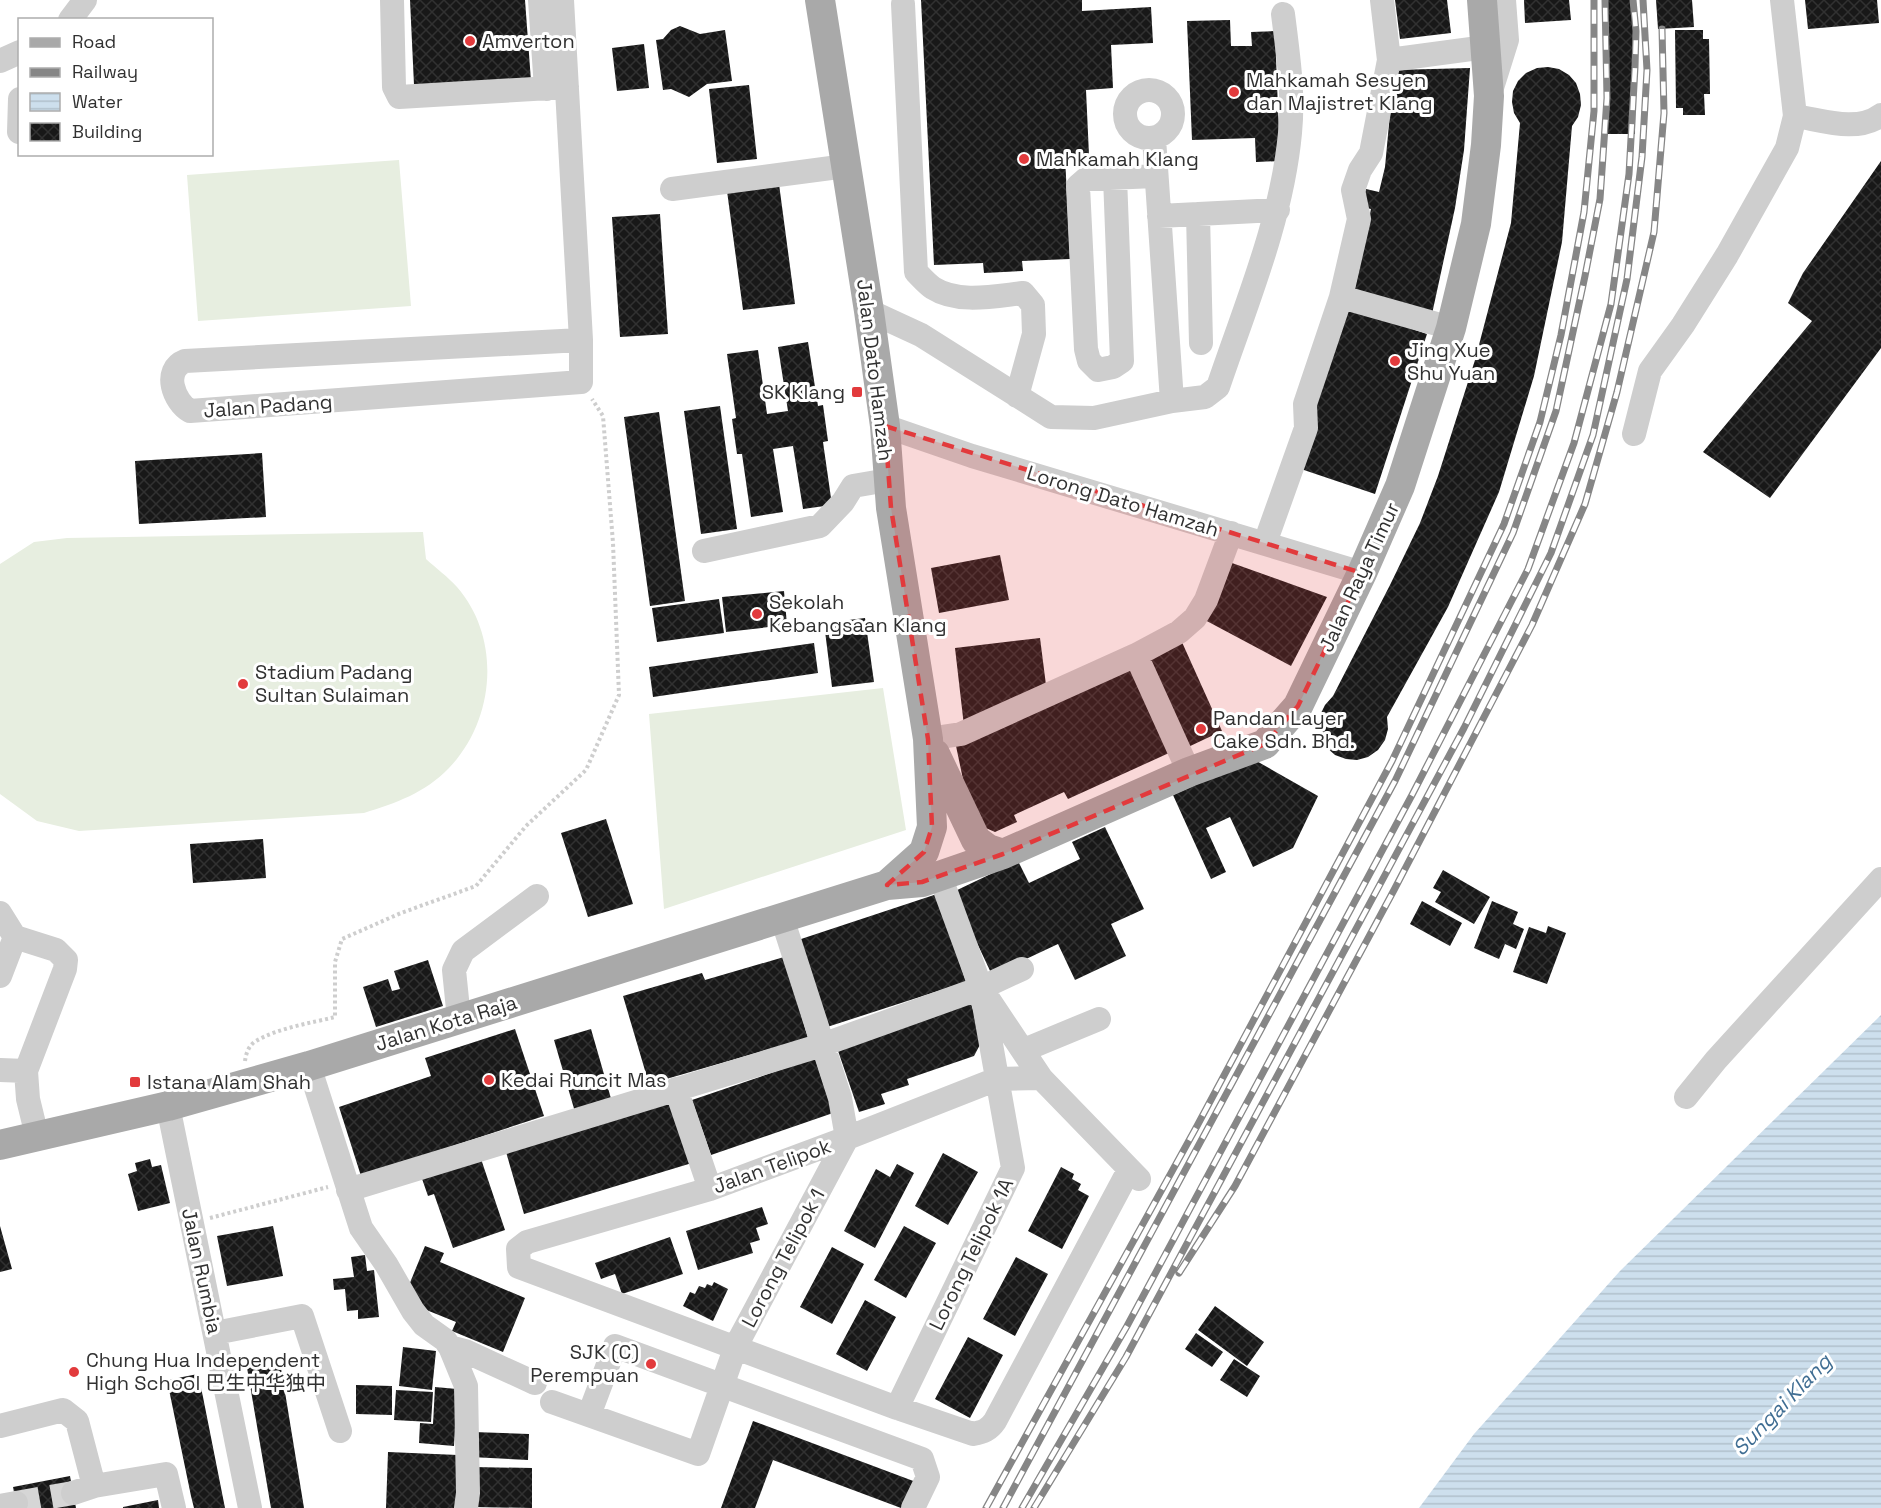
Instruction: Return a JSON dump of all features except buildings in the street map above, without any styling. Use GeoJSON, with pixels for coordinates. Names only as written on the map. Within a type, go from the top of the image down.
{"type":"FeatureCollection","features":[{"type":"Feature","properties":{"kind":"main road","name":"Jalan Dato Hamzah"},"geometry":{"type":"LineString","coordinates":[[820,0],[869,311],[885,426],[888,480],[928,739]]}},
{"type":"Feature","properties":{"kind":"main road","name":"Jalan Raya Timur"},"geometry":{"type":"LineString","coordinates":[[886,885],[922,882],[1003,854],[1189,772],[1265,744],[1298,706],[1362,573],[1400,486],[1451,328],[1476,224],[1486,145],[1489,96],[1482,0]]}},
{"type":"Feature","properties":{"kind":"main road"},"geometry":{"type":"LineString","coordinates":[[928,739],[976,840],[988,849],[1003,854]]}},
{"type":"Feature","properties":{"kind":"main road"},"geometry":{"type":"LineString","coordinates":[[886,885],[924,852],[932,827],[928,739]]}},
{"type":"Feature","properties":{"kind":"main road","name":"Jalan Kota Raja"},"geometry":{"type":"LineString","coordinates":[[0,1145],[168,1106],[309,1066],[886,885]]}},
{"type":"Feature","properties":{"kind":"street"},"geometry":{"type":"LineString","coordinates":[[72,18],[85,0]]}},
{"type":"Feature","properties":{"kind":"street"},"geometry":{"type":"LineString","coordinates":[[392,0],[394,87],[399,97],[556,88]]}},
{"type":"Feature","properties":{"kind":"street"},"geometry":{"type":"LineString","coordinates":[[540,0],[556,88],[581,340],[581,382]]}},
{"type":"Feature","properties":{"kind":"street"},"geometry":{"type":"LineString","coordinates":[[556,88],[562,0]]}},
{"type":"Feature","properties":{"kind":"street"},"geometry":{"type":"LineString","coordinates":[[1264,543],[1306,428],[1305,404],[1341,297],[1359,219],[1353,190],[1360,170],[1371,153],[1389,60],[1382,0]]}},
{"type":"Feature","properties":{"kind":"street"},"geometry":{"type":"LineString","coordinates":[[1489,96],[1507,40],[1504,0]]}},
{"type":"Feature","properties":{"kind":"street"},"geometry":{"type":"LineString","coordinates":[[1634,434],[1650,370],[1683,325],[1727,255],[1787,148],[1795,116],[1782,0]]}},
{"type":"Feature","properties":{"kind":"street"},"geometry":{"type":"LineString","coordinates":[[903,4],[916,272],[932,287],[948,296],[980,298],[1023,293],[1033,305],[1034,334],[1017,396]]}},
{"type":"Feature","properties":{"kind":"street"},"geometry":{"type":"LineString","coordinates":[[869,311],[921,335],[1052,417],[1094,418],[1172,401],[1205,398],[1218,387],[1278,210],[1291,132],[1291,83],[1283,14]]}},
{"type":"Feature","properties":{"kind":"street"},"geometry":{"type":"LineString","coordinates":[[1389,60],[1486,47]]}},
{"type":"Feature","properties":{"kind":"street"},"geometry":{"type":"LineString","coordinates":[[13,134],[18,109]]}},
{"type":"Feature","properties":{"kind":"street"},"geometry":{"type":"LineString","coordinates":[[1795,116],[1844,124],[1861,124],[1874,121],[1881,115]]}},
{"type":"Feature","properties":{"kind":"street"},"geometry":{"type":"LineString","coordinates":[[1154,138],[1172,401]]}},
{"type":"Feature","properties":{"kind":"street"},"geometry":{"type":"LineString","coordinates":[[672,189],[846,166]]}},
{"type":"Feature","properties":{"kind":"street"},"geometry":{"type":"LineString","coordinates":[[1115,177],[1122,361],[1113,367],[1098,370],[1089,361],[1086,349],[1078,186],[1086,179],[1115,177],[1155,176]]}},
{"type":"Feature","properties":{"kind":"street"},"geometry":{"type":"LineString","coordinates":[[1159,216],[1278,210]]}},
{"type":"Feature","properties":{"kind":"street"},"geometry":{"type":"LineString","coordinates":[[1198,214],[1201,343]]}},
{"type":"Feature","properties":{"kind":"street"},"geometry":{"type":"LineString","coordinates":[[1341,297],[1451,328]]}},
{"type":"Feature","properties":{"kind":"street","name":"Jalan Padang"},"geometry":{"type":"LineString","coordinates":[[581,340],[185,362],[179,363],[172,372],[172,385],[181,404],[190,411],[581,382]]}},
{"type":"Feature","properties":{"kind":"street","name":"Lorong Dato Hamzah"},"geometry":{"type":"LineString","coordinates":[[885,426],[972,456],[1362,573]]}},
{"type":"Feature","properties":{"kind":"street"},"geometry":{"type":"LineString","coordinates":[[704,551],[820,526],[843,502],[853,486],[888,480]]}},
{"type":"Feature","properties":{"kind":"street"},"geometry":{"type":"LineString","coordinates":[[928,739],[961,734],[1136,655],[1179,632],[1195,618],[1206,600],[1232,533]]}},
{"type":"Feature","properties":{"kind":"street"},"geometry":{"type":"LineString","coordinates":[[1136,655],[1189,772]]}},
{"type":"Feature","properties":{"kind":"street"},"geometry":{"type":"LineString","coordinates":[[735,1346],[897,1408],[973,1434],[982,1432],[991,1428],[1134,1174],[1041,1078],[981,988],[940,876]]}},
{"type":"Feature","properties":{"kind":"street"},"geometry":{"type":"LineString","coordinates":[[1686,1097],[1716,1060],[1881,879]]}},
{"type":"Feature","properties":{"kind":"street"},"geometry":{"type":"LineString","coordinates":[[459,1019],[454,970],[463,951],[537,896]]}},
{"type":"Feature","properties":{"kind":"street"},"geometry":{"type":"LineString","coordinates":[[0,913],[15,937],[56,950],[66,960],[65,969],[26,1071],[28,1099],[38,1136]]}},
{"type":"Feature","properties":{"kind":"street"},"geometry":{"type":"LineString","coordinates":[[783,918],[840,1098],[847,1138]]}},
{"type":"Feature","properties":{"kind":"street"},"geometry":{"type":"LineString","coordinates":[[0,976],[15,937]]}},
{"type":"Feature","properties":{"kind":"street"},"geometry":{"type":"LineString","coordinates":[[347,1186],[822,1045],[981,988],[1022,969]]}},
{"type":"Feature","properties":{"kind":"street","name":"Lorong Telipok 1A"},"geometry":{"type":"LineString","coordinates":[[897,1408],[1013,1168],[981,988]]}},
{"type":"Feature","properties":{"kind":"street"},"geometry":{"type":"LineString","coordinates":[[1024,1050],[1099,1019]]}},
{"type":"Feature","properties":{"kind":"street"},"geometry":{"type":"LineString","coordinates":[[309,1066],[361,1228],[386,1264],[413,1311],[450,1347],[466,1386],[468,1493],[465,1508]]}},
{"type":"Feature","properties":{"kind":"street"},"geometry":{"type":"LineString","coordinates":[[0,1070],[26,1071]]}},
{"type":"Feature","properties":{"kind":"street","name":"Jalan Telipok"},"geometry":{"type":"LineString","coordinates":[[735,1346],[519,1266],[518,1249],[527,1242],[711,1189],[997,1079],[1041,1078]]}},
{"type":"Feature","properties":{"kind":"street"},"geometry":{"type":"LineString","coordinates":[[676,1089],[711,1189]]}},
{"type":"Feature","properties":{"kind":"street","name":"Jalan Rumbia"},"geometry":{"type":"LineString","coordinates":[[168,1106],[250,1508]]}},
{"type":"Feature","properties":{"kind":"street","name":"Lorong Telipok 1"},"geometry":{"type":"LineString","coordinates":[[589,1415],[698,1454],[735,1346],[847,1138]]}},
{"type":"Feature","properties":{"kind":"street"},"geometry":{"type":"LineString","coordinates":[[215,1333],[303,1316],[340,1431]]}},
{"type":"Feature","properties":{"kind":"street"},"geometry":{"type":"LineString","coordinates":[[552,1402],[589,1415],[615,1346],[922,1459],[928,1477],[913,1508]]}},
{"type":"Feature","properties":{"kind":"street"},"geometry":{"type":"LineString","coordinates":[[450,1347],[465,1351],[535,1383]]}},
{"type":"Feature","properties":{"kind":"street"},"geometry":{"type":"LineString","coordinates":[[0,1426],[63,1410],[77,1421],[83,1489],[166,1474],[174,1508]]}},
{"type":"Feature","properties":{"kind":"path"},"geometry":{"type":"LineString","coordinates":[[241,1085],[246,1053],[255,1041],[288,1029],[335,1017],[335,962],[342,939],[401,913],[476,886],[526,826],[586,770],[620,695],[613,543],[603,416],[581,382]]}},
{"type":"Feature","properties":{"kind":"path"},"geometry":{"type":"LineString","coordinates":[[192,1223],[347,1186]]}},
{"type":"Feature","properties":{"kind":"highlighted area"},"geometry":{"type":"Polygon","coordinates":[[[885,426],[1362,573],[1298,706],[1265,744],[1003,854],[922,882],[887,885],[924,852],[932,827],[928,739],[891,508],[885,426]]]}},
{"type":"Feature","properties":{"kind":"shaded area"},"geometry":{"type":"Polygon","coordinates":[[[399,160],[411,306],[198,321],[187,175],[399,160]]]}},
{"type":"Feature","properties":{"kind":"shaded area","name":"Stadium Padang Sultan Sulaiman"},"geometry":{"type":"Polygon","coordinates":[[[423,532],[426,559],[457,587],[471,608],[481,630],[486,654],[487,679],[484,703],[476,727],[464,749],[440,777],[420,791],[364,813],[79,831],[37,821],[0,794],[0,564],[34,542],[67,538],[423,532]]]}},
{"type":"Feature","properties":{"kind":"shaded area"},"geometry":{"type":"Polygon","coordinates":[[[883,688],[906,830],[664,909],[649,714],[883,688]]]}},
{"type":"Feature","properties":{"kind":"water","name":"Sungai Klang"},"geometry":{"type":"Polygon","coordinates":[[[1881,1015],[1881,1508],[1419,1508],[1474,1434],[1620,1271],[1881,1015]]]}},
{"type":"Feature","properties":{"kind":"tunnel"},"geometry":{"type":"LineString","coordinates":[[16,1503],[73,1493]]}},
{"type":"Feature","properties":{"kind":"railway"},"geometry":{"type":"LineString","coordinates":[[986,1508],[1197,1126],[1392,761],[1504,524],[1540,422],[1561,335],[1584,212],[1594,111],[1594,0]]}},
{"type":"Feature","properties":{"kind":"railway"},"geometry":{"type":"LineString","coordinates":[[1003,1508],[1395,781],[1513,533],[1556,411],[1600,199],[1607,98],[1605,0]]}},
{"type":"Feature","properties":{"kind":"railway"},"geometry":{"type":"LineString","coordinates":[[1022,1508],[1127,1326],[1412,795],[1528,569],[1574,443],[1611,304],[1629,174],[1636,31],[1633,0]]}},
{"type":"Feature","properties":{"kind":"railway"},"geometry":{"type":"LineString","coordinates":[[1034,1508],[1126,1357],[1464,728],[1551,553],[1593,435],[1627,279],[1642,157],[1647,70],[1643,0]]}},
{"type":"Feature","properties":{"kind":"railway"},"geometry":{"type":"LineString","coordinates":[[1179,1273],[1235,1186],[1394,890],[1532,625],[1585,504],[1617,392],[1654,232],[1664,113],[1662,29]]}},
{"type":"Feature","properties":{"kind":"place","name":"Amverton"},"geometry":{"type":"Point","coordinates":[470,41]}},
{"type":"Feature","properties":{"kind":"place","name":"Mahkamah Sesyen dan Majistret Klang"},"geometry":{"type":"Point","coordinates":[1234,92]}},
{"type":"Feature","properties":{"kind":"place","name":"Mahkamah Klang"},"geometry":{"type":"Point","coordinates":[1024,159]}},
{"type":"Feature","properties":{"kind":"place","name":"Jing Xue Shu Yuan"},"geometry":{"type":"Point","coordinates":[1395,361]}},
{"type":"Feature","properties":{"kind":"place","name":"SK Klang"},"geometry":{"type":"Point","coordinates":[857,392]}},
{"type":"Feature","properties":{"kind":"place","name":"Sekolah Kebangsaan Klang"},"geometry":{"type":"Point","coordinates":[757,614]}},
{"type":"Feature","properties":{"kind":"place","name":"Stadium Padang Sultan Sulaiman"},"geometry":{"type":"Point","coordinates":[243,684]}},
{"type":"Feature","properties":{"kind":"place","name":"Pandan Layer Cake Sdn. Bhd."},"geometry":{"type":"Point","coordinates":[1201,729]}},
{"type":"Feature","properties":{"kind":"place","name":"Kedai Runcit Mas"},"geometry":{"type":"Point","coordinates":[489,1080]}},
{"type":"Feature","properties":{"kind":"place","name":"Istana Alam Shah"},"geometry":{"type":"Point","coordinates":[135,1082]}},
{"type":"Feature","properties":{"kind":"place","name":"SJK (C) Perempuan"},"geometry":{"type":"Point","coordinates":[651,1364]}},
{"type":"Feature","properties":{"kind":"place","name":"Chung Hua Independent High School 巴生中华独中"},"geometry":{"type":"Point","coordinates":[74,1372]}}]}
